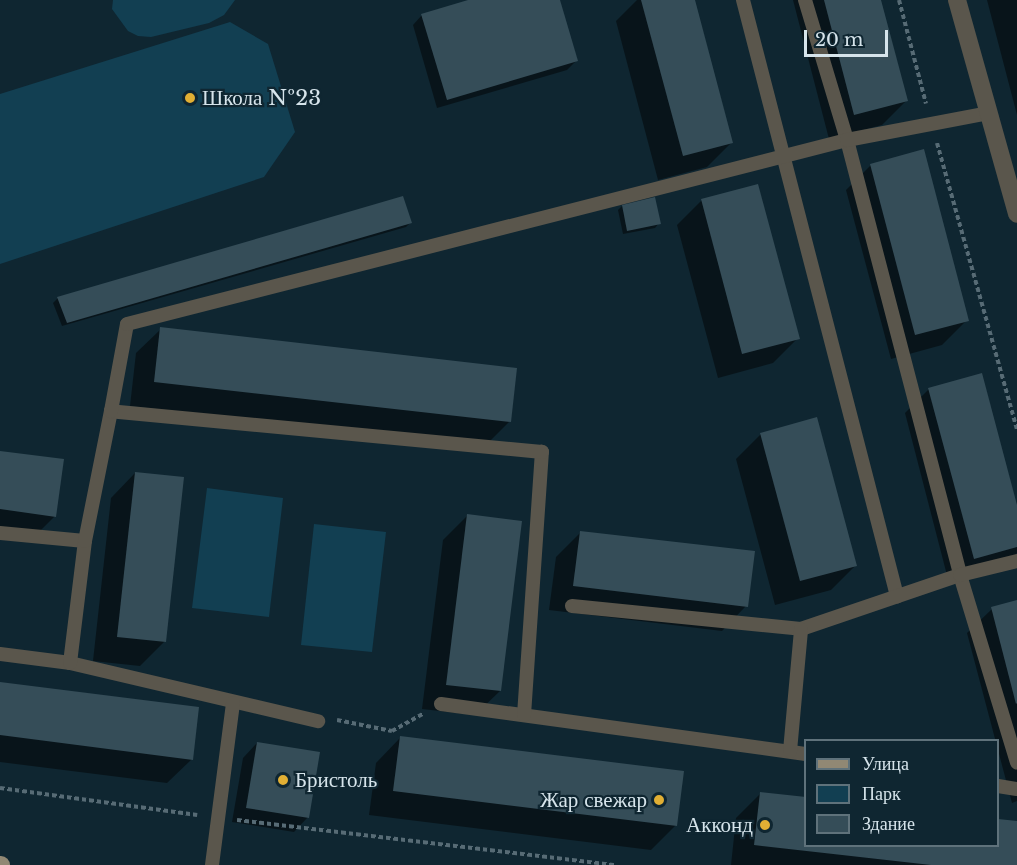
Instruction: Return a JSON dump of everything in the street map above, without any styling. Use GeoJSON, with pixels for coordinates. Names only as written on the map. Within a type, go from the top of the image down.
{"type":"FeatureCollection","features":[{"type":"Feature","properties":{"kind":"street"},"geometry":{"type":"LineString","coordinates":[[957,0],[1017,214]]}},
{"type":"Feature","properties":{"kind":"lane"},"geometry":{"type":"LineString","coordinates":[[743,0],[897,596]]}},
{"type":"Feature","properties":{"kind":"lane"},"geometry":{"type":"LineString","coordinates":[[805,0],[847,140],[960,575],[1017,763]]}},
{"type":"Feature","properties":{"kind":"lane"},"geometry":{"type":"LineString","coordinates":[[70,663],[85,541],[127,324],[847,140],[931,122],[989,113]]}},
{"type":"Feature","properties":{"kind":"lane"},"geometry":{"type":"LineString","coordinates":[[111,411],[542,452],[524,715]]}},
{"type":"Feature","properties":{"kind":"lane"},"geometry":{"type":"LineString","coordinates":[[0,533],[85,541]]}},
{"type":"Feature","properties":{"kind":"lane"},"geometry":{"type":"LineString","coordinates":[[572,606],[801,629],[960,575],[1017,561]]}},
{"type":"Feature","properties":{"kind":"lane"},"geometry":{"type":"LineString","coordinates":[[790,751],[801,629]]}},
{"type":"Feature","properties":{"kind":"lane"},"geometry":{"type":"LineString","coordinates":[[0,654],[70,663],[318,722]]}},
{"type":"Feature","properties":{"kind":"lane"},"geometry":{"type":"LineString","coordinates":[[212,865],[233,703]]}},
{"type":"Feature","properties":{"kind":"lane"},"geometry":{"type":"LineString","coordinates":[[441,704],[804,754]]}},
{"type":"Feature","properties":{"kind":"lane"},"geometry":{"type":"LineString","coordinates":[[999,786],[1017,789]]}},
{"type":"Feature","properties":{"kind":"path"},"geometry":{"type":"LineString","coordinates":[[899,0],[1017,429]]}},
{"type":"Feature","properties":{"kind":"path"},"geometry":{"type":"LineString","coordinates":[[318,722],[330,719],[392,731],[441,704]]}},
{"type":"Feature","properties":{"kind":"path"},"geometry":{"type":"LineString","coordinates":[[0,788],[198,815]]}},
{"type":"Feature","properties":{"kind":"path"},"geometry":{"type":"LineString","coordinates":[[226,819],[615,865]]}},
{"type":"Feature","properties":{"kind":"green space"},"geometry":{"type":"Polygon","coordinates":[[[113,0],[235,0],[224,15],[209,23],[151,37],[138,36],[128,31],[112,9],[113,0]]]}},
{"type":"Feature","properties":{"kind":"green space"},"geometry":{"type":"Polygon","coordinates":[[[230,22],[268,44],[295,132],[264,177],[0,264],[0,94],[230,22]]]}},
{"type":"Feature","properties":{"kind":"green space"},"geometry":{"type":"Polygon","coordinates":[[[207,488],[283,498],[269,617],[192,608],[207,488]]]}},
{"type":"Feature","properties":{"kind":"green space"},"geometry":{"type":"Polygon","coordinates":[[[314,524],[386,532],[372,652],[301,645],[314,524]]]}},
{"type":"Feature","properties":{"kind":"building"},"geometry":{"type":"Polygon","coordinates":[[[468,0],[560,0],[578,61],[447,100],[421,14],[468,0]]]}},
{"type":"Feature","properties":{"kind":"building"},"geometry":{"type":"Polygon","coordinates":[[[641,0],[695,0],[733,143],[683,156],[641,0]]]}},
{"type":"Feature","properties":{"kind":"building"},"geometry":{"type":"Polygon","coordinates":[[[824,0],[881,0],[908,101],[854,115],[824,0]]]}},
{"type":"Feature","properties":{"kind":"building"},"geometry":{"type":"Polygon","coordinates":[[[924,149],[969,321],[915,335],[870,164],[924,149]]]}},
{"type":"Feature","properties":{"kind":"building"},"geometry":{"type":"Polygon","coordinates":[[[758,184],[800,339],[742,354],[701,199],[758,184]]]}},
{"type":"Feature","properties":{"kind":"building"},"geometry":{"type":"Polygon","coordinates":[[[403,196],[412,223],[67,323],[57,297],[403,196]]]}},
{"type":"Feature","properties":{"kind":"building"},"geometry":{"type":"Polygon","coordinates":[[[655,197],[661,224],[627,231],[622,205],[655,197]]]}},
{"type":"Feature","properties":{"kind":"building"},"geometry":{"type":"Polygon","coordinates":[[[160,327],[517,368],[511,422],[154,382],[160,327]]]}},
{"type":"Feature","properties":{"kind":"building"},"geometry":{"type":"Polygon","coordinates":[[[982,373],[1017,505],[1017,547],[974,559],[928,388],[982,373]]]}},
{"type":"Feature","properties":{"kind":"building"},"geometry":{"type":"Polygon","coordinates":[[[817,417],[857,566],[800,581],[760,433],[817,417]]]}},
{"type":"Feature","properties":{"kind":"building"},"geometry":{"type":"Polygon","coordinates":[[[0,451],[64,459],[56,517],[0,509],[0,451]]]}},
{"type":"Feature","properties":{"kind":"building"},"geometry":{"type":"Polygon","coordinates":[[[135,472],[184,477],[166,642],[117,637],[135,472]]]}},
{"type":"Feature","properties":{"kind":"building"},"geometry":{"type":"Polygon","coordinates":[[[467,514],[522,521],[501,691],[446,685],[467,514]]]}},
{"type":"Feature","properties":{"kind":"building"},"geometry":{"type":"Polygon","coordinates":[[[580,531],[755,551],[748,607],[573,586],[580,531]]]}},
{"type":"Feature","properties":{"kind":"building"},"geometry":{"type":"Polygon","coordinates":[[[1017,600],[1017,703],[1016,704],[991,607],[1017,600]]]}},
{"type":"Feature","properties":{"kind":"building"},"geometry":{"type":"Polygon","coordinates":[[[0,682],[199,707],[193,760],[0,735],[0,682]]]}},
{"type":"Feature","properties":{"kind":"building"},"geometry":{"type":"Polygon","coordinates":[[[400,736],[684,771],[677,826],[393,791],[400,736]]]}},
{"type":"Feature","properties":{"kind":"building","name":"Бристоль"},"geometry":{"type":"Polygon","coordinates":[[[257,742],[320,752],[309,818],[246,808],[257,742]]]}},
{"type":"Feature","properties":{"kind":"building"},"geometry":{"type":"Polygon","coordinates":[[[760,792],[804,797],[804,847],[999,847],[999,819],[1017,821],[1017,865],[931,865],[754,845],[760,792]]]}},
{"type":"Feature","properties":{"kind":"place","name":"Школа №23"},"geometry":{"type":"Point","coordinates":[190,98]}},
{"type":"Feature","properties":{"kind":"place","name":"Бристоль"},"geometry":{"type":"Point","coordinates":[283,780]}},
{"type":"Feature","properties":{"kind":"place","name":"Жар свежар"},"geometry":{"type":"Point","coordinates":[659,800]}},
{"type":"Feature","properties":{"kind":"place","name":"Акконд"},"geometry":{"type":"Point","coordinates":[765,825]}}]}
